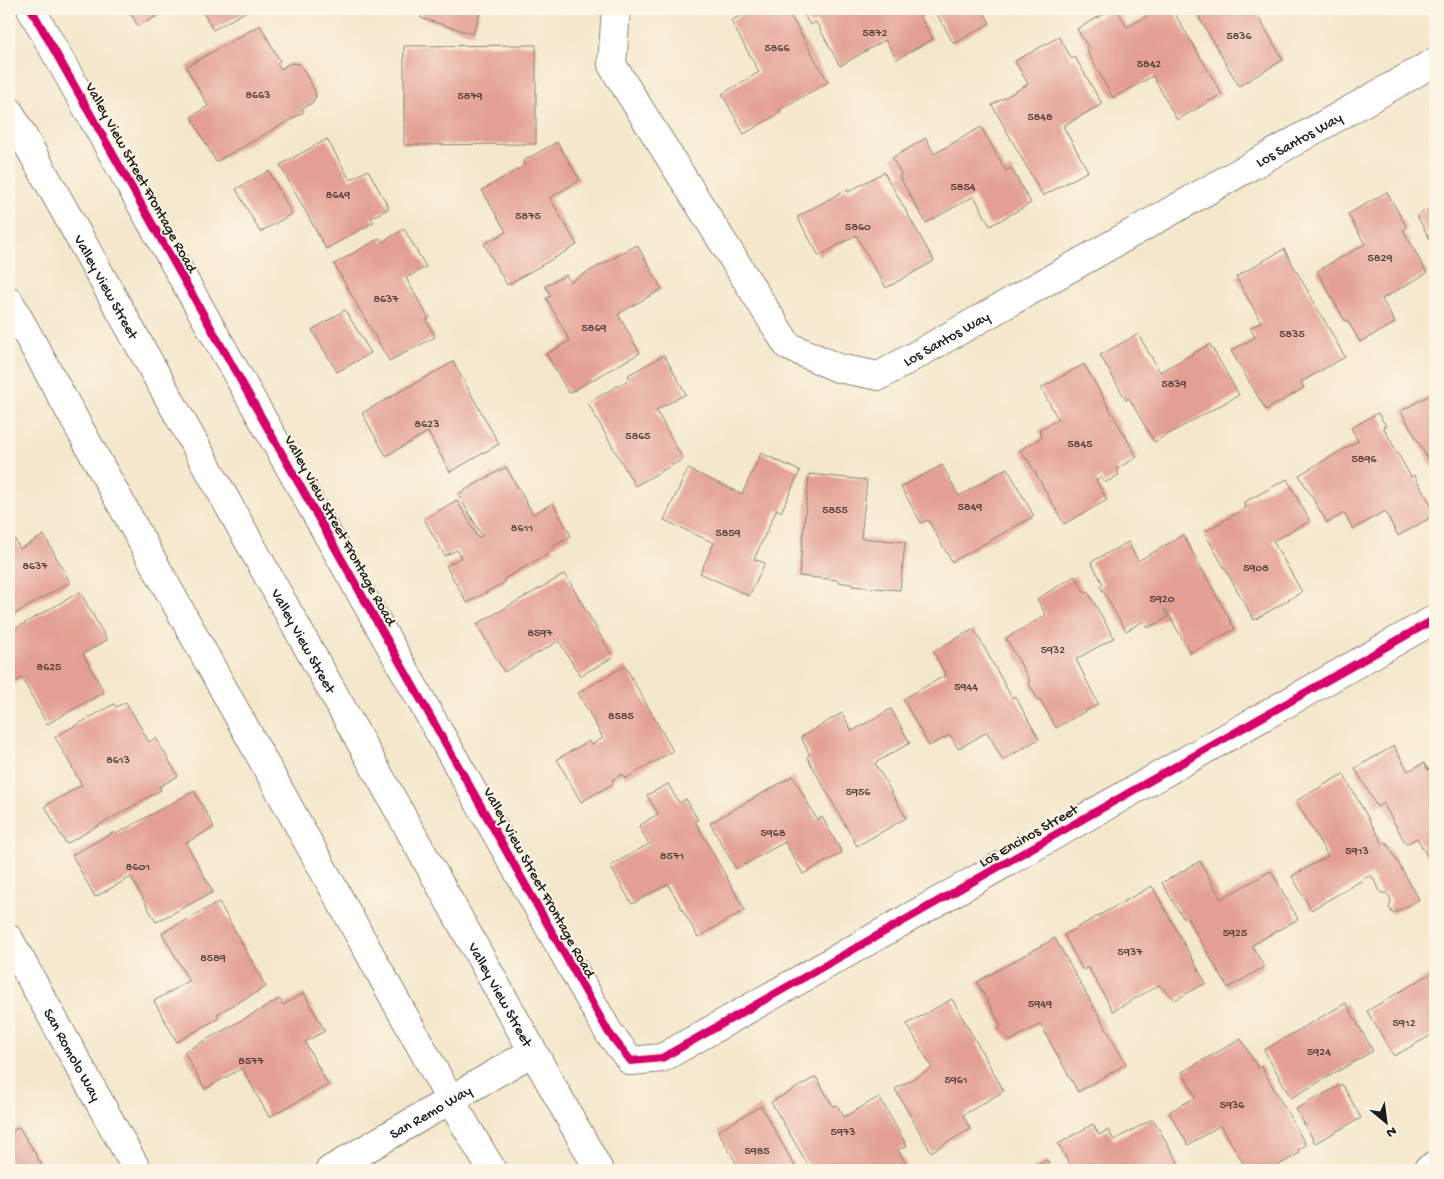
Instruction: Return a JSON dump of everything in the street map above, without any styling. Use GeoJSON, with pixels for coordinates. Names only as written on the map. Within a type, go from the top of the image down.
{"type":"FeatureCollection","features":[{"type":"Feature","properties":{"kind":"street","name":"Valley View Street Frontage Road"},"geometry":{"type":"LineString","coordinates":[[31,9],[609,1033],[631,1061]]}},
{"type":"Feature","properties":{"kind":"street","name":"Los Santos Way"},"geometry":{"type":"LineString","coordinates":[[616,9],[612,65],[788,346],[838,368],[879,376],[1435,62]]}},
{"type":"Feature","properties":{"kind":"street","name":"Valley View Street"},"geometry":{"type":"LineString","coordinates":[[9,111],[599,1170]]}},
{"type":"Feature","properties":{"kind":"street"},"geometry":{"type":"LineString","coordinates":[[9,301],[451,1101],[492,1170]]}},
{"type":"Feature","properties":{"kind":"street","name":"Los Encinos Street"},"geometry":{"type":"LineString","coordinates":[[631,1061],[662,1058],[1435,620]]}},
{"type":"Feature","properties":{"kind":"street","name":"San Romolo Way"},"geometry":{"type":"LineString","coordinates":[[9,939],[137,1170]]}},
{"type":"Feature","properties":{"kind":"street","name":"San Remo Way"},"geometry":{"type":"LineString","coordinates":[[330,1170],[532,1052]]}},
{"type":"Feature","properties":{"kind":"street"},"geometry":{"type":"LineString","coordinates":[[1427,1170],[1435,1165]]}},
{"type":"Feature","properties":{"kind":"building"},"geometry":{"type":"Polygon","coordinates":[[[128,9],[170,9],[138,26],[128,9]]]}},
{"type":"Feature","properties":{"kind":"building"},"geometry":{"type":"Polygon","coordinates":[[[201,9],[246,9],[247,11],[213,30],[201,9]]]}},
{"type":"Feature","properties":{"kind":"building"},"geometry":{"type":"Polygon","coordinates":[[[423,9],[481,9],[473,34],[421,18],[423,9]]]}},
{"type":"Feature","properties":{"kind":"building"},"geometry":{"type":"Polygon","coordinates":[[[752,9],[787,9],[828,82],[779,110],[780,113],[744,134],[722,94],[759,72],[731,21],[752,9]]]}},
{"type":"Feature","properties":{"kind":"building"},"geometry":{"type":"Polygon","coordinates":[[[801,9],[919,9],[922,15],[920,16],[933,39],[897,59],[885,40],[840,66],[816,22],[810,25],[801,9]]]}},
{"type":"Feature","properties":{"kind":"building"},"geometry":{"type":"Polygon","coordinates":[[[934,9],[982,9],[990,23],[954,44],[934,9]]]}},
{"type":"Feature","properties":{"kind":"building"},"geometry":{"type":"Polygon","coordinates":[[[1113,9],[1117,9],[1127,27],[1161,9],[1172,9],[1222,94],[1177,120],[1153,76],[1113,98],[1077,29],[1113,9]]]}},
{"type":"Feature","properties":{"kind":"building"},"geometry":{"type":"Polygon","coordinates":[[[1194,9],[1254,9],[1283,60],[1239,86],[1194,9]]]}},
{"type":"Feature","properties":{"kind":"building"},"geometry":{"type":"Polygon","coordinates":[[[260,25],[280,61],[277,63],[281,69],[290,63],[300,64],[315,91],[316,97],[312,103],[302,109],[304,112],[216,162],[191,117],[208,106],[186,67],[260,25]]]}},
{"type":"Feature","properties":{"kind":"building"},"geometry":{"type":"Polygon","coordinates":[[[1059,37],[1072,59],[1075,57],[1102,104],[1063,126],[1088,171],[1043,196],[992,105],[1028,84],[1015,61],[1059,37]]]}},
{"type":"Feature","properties":{"kind":"building"},"geometry":{"type":"Polygon","coordinates":[[[536,45],[536,144],[404,145],[404,46],[536,45]]]}},
{"type":"Feature","properties":{"kind":"building"},"geometry":{"type":"Polygon","coordinates":[[[981,127],[1006,171],[1011,168],[1031,203],[990,226],[974,196],[926,223],[899,176],[902,175],[892,158],[926,138],[934,154],[981,127]]]}},
{"type":"Feature","properties":{"kind":"building"},"geometry":{"type":"Polygon","coordinates":[[[327,139],[350,180],[368,170],[389,208],[371,218],[374,222],[326,249],[280,165],[327,139]]]}},
{"type":"Feature","properties":{"kind":"building"},"geometry":{"type":"Polygon","coordinates":[[[557,142],[580,180],[550,198],[577,245],[507,285],[484,244],[506,232],[482,190],[525,165],[523,161],[557,142]]]}},
{"type":"Feature","properties":{"kind":"building"},"geometry":{"type":"Polygon","coordinates":[[[269,171],[292,214],[260,232],[236,189],[269,171]]]}},
{"type":"Feature","properties":{"kind":"building"},"geometry":{"type":"Polygon","coordinates":[[[884,172],[934,261],[886,288],[856,235],[819,256],[797,217],[847,189],[848,192],[884,172]]]}},
{"type":"Feature","properties":{"kind":"building"},"geometry":{"type":"Polygon","coordinates":[[[1387,192],[1407,228],[1403,230],[1427,273],[1382,299],[1395,323],[1360,342],[1347,320],[1345,321],[1317,271],[1365,244],[1348,214],[1387,192]]]}},
{"type":"Feature","properties":{"kind":"building"},"geometry":{"type":"Polygon","coordinates":[[[1435,205],[1435,248],[1417,216],[1435,205]]]}},
{"type":"Feature","properties":{"kind":"building"},"geometry":{"type":"Polygon","coordinates":[[[404,229],[426,267],[406,278],[429,319],[426,320],[435,337],[389,361],[334,264],[380,238],[382,242],[404,229]]]}},
{"type":"Feature","properties":{"kind":"building"},"geometry":{"type":"Polygon","coordinates":[[[637,245],[662,289],[618,314],[640,353],[569,393],[546,354],[570,341],[546,298],[551,296],[545,286],[566,275],[570,282],[637,245]]]}},
{"type":"Feature","properties":{"kind":"building"},"geometry":{"type":"Polygon","coordinates":[[[1284,249],[1345,357],[1301,382],[1304,388],[1266,410],[1231,351],[1255,337],[1250,328],[1261,322],[1236,277],[1284,249]]]}},
{"type":"Feature","properties":{"kind":"building"},"geometry":{"type":"Polygon","coordinates":[[[345,310],[371,353],[337,372],[312,330],[345,310]]]}},
{"type":"Feature","properties":{"kind":"building"},"geometry":{"type":"Polygon","coordinates":[[[1138,334],[1160,372],[1210,344],[1239,395],[1154,442],[1129,398],[1126,400],[1100,355],[1138,334]]]}},
{"type":"Feature","properties":{"kind":"building"},"geometry":{"type":"Polygon","coordinates":[[[664,355],[686,394],[656,410],[683,459],[635,486],[588,403],[630,379],[628,375],[664,355]]]}},
{"type":"Feature","properties":{"kind":"building"},"geometry":{"type":"Polygon","coordinates":[[[453,362],[499,444],[450,472],[428,432],[386,456],[362,413],[453,362]]]}},
{"type":"Feature","properties":{"kind":"building"},"geometry":{"type":"Polygon","coordinates":[[[1084,364],[1137,457],[1116,469],[1119,475],[1104,483],[1101,477],[1096,480],[1107,500],[1064,524],[1027,458],[1020,450],[1042,437],[1039,430],[1058,419],[1041,388],[1084,364]]]}},
{"type":"Feature","properties":{"kind":"building"},"geometry":{"type":"Polygon","coordinates":[[[1435,392],[1435,472],[1401,411],[1435,392]]]}},
{"type":"Feature","properties":{"kind":"building"},"geometry":{"type":"Polygon","coordinates":[[[1378,413],[1386,426],[1383,427],[1411,477],[1414,475],[1435,512],[1435,515],[1398,536],[1385,511],[1353,529],[1344,513],[1327,523],[1299,475],[1358,441],[1351,428],[1378,413]]]}},
{"type":"Feature","properties":{"kind":"building"},"geometry":{"type":"Polygon","coordinates":[[[761,453],[800,471],[781,512],[777,509],[754,559],[765,563],[749,596],[700,573],[714,543],[664,520],[688,469],[742,494],[761,453]]]}},
{"type":"Feature","properties":{"kind":"building"},"geometry":{"type":"Polygon","coordinates":[[[942,465],[959,496],[1007,468],[1034,516],[952,562],[928,520],[921,523],[901,487],[942,465]]]}},
{"type":"Feature","properties":{"kind":"building"},"geometry":{"type":"Polygon","coordinates":[[[506,467],[533,514],[553,503],[571,536],[552,547],[554,550],[504,579],[505,582],[467,603],[446,566],[461,557],[457,550],[445,556],[424,519],[457,500],[478,538],[482,536],[458,494],[506,467]]]}},
{"type":"Feature","properties":{"kind":"building"},"geometry":{"type":"Polygon","coordinates":[[[809,474],[867,480],[861,538],[905,542],[900,590],[852,586],[852,584],[838,582],[838,580],[799,576],[809,474]]]}},
{"type":"Feature","properties":{"kind":"building"},"geometry":{"type":"Polygon","coordinates":[[[1287,479],[1310,521],[1273,541],[1302,592],[1254,620],[1204,532],[1246,508],[1243,503],[1287,479]]]}},
{"type":"Feature","properties":{"kind":"building"},"geometry":{"type":"Polygon","coordinates":[[[9,529],[20,549],[44,535],[70,582],[9,617],[9,529]]]}},
{"type":"Feature","properties":{"kind":"building"},"geometry":{"type":"Polygon","coordinates":[[[1183,535],[1235,629],[1190,653],[1166,609],[1164,610],[1168,617],[1148,628],[1144,621],[1126,631],[1100,586],[1103,584],[1091,562],[1128,542],[1138,561],[1183,535]]]}},
{"type":"Feature","properties":{"kind":"building"},"geometry":{"type":"Polygon","coordinates":[[[565,574],[613,657],[580,676],[559,641],[504,672],[477,624],[565,574]]]}},
{"type":"Feature","properties":{"kind":"building"},"geometry":{"type":"Polygon","coordinates":[[[1075,576],[1085,593],[1088,592],[1114,638],[1076,659],[1098,704],[1056,728],[1028,682],[1030,681],[1006,638],[1046,615],[1037,599],[1075,576]]]}},
{"type":"Feature","properties":{"kind":"building"},"geometry":{"type":"Polygon","coordinates":[[[80,592],[107,640],[83,654],[104,692],[47,724],[22,678],[9,685],[9,632],[80,592]]]}},
{"type":"Feature","properties":{"kind":"building"},"geometry":{"type":"Polygon","coordinates":[[[974,629],[1012,698],[1015,696],[1039,739],[1003,760],[987,732],[958,749],[950,735],[929,746],[903,699],[946,675],[933,651],[974,629]]]}},
{"type":"Feature","properties":{"kind":"building"},"geometry":{"type":"Polygon","coordinates":[[[625,666],[673,751],[625,779],[623,774],[612,780],[614,783],[581,802],[557,759],[589,741],[591,745],[603,738],[578,693],[625,666]]]}},
{"type":"Feature","properties":{"kind":"building"},"geometry":{"type":"Polygon","coordinates":[[[126,702],[149,742],[156,738],[178,776],[159,787],[161,790],[66,844],[45,806],[82,785],[55,737],[114,704],[116,707],[126,702]]]}},
{"type":"Feature","properties":{"kind":"building"},"geometry":{"type":"Polygon","coordinates":[[[891,709],[910,743],[875,763],[906,818],[857,846],[807,757],[810,755],[801,737],[842,713],[852,731],[891,709]]]}},
{"type":"Feature","properties":{"kind":"building"},"geometry":{"type":"Polygon","coordinates":[[[1394,746],[1408,771],[1424,763],[1428,770],[1435,766],[1435,870],[1417,838],[1406,844],[1383,803],[1377,807],[1355,768],[1394,746]]]}},
{"type":"Feature","properties":{"kind":"building"},"geometry":{"type":"Polygon","coordinates":[[[1343,774],[1383,844],[1386,842],[1419,899],[1393,914],[1389,907],[1390,897],[1386,893],[1381,893],[1371,875],[1311,910],[1292,876],[1328,856],[1296,801],[1343,774]]]}},
{"type":"Feature","properties":{"kind":"building"},"geometry":{"type":"Polygon","coordinates":[[[793,776],[817,820],[822,817],[842,853],[803,874],[785,842],[736,869],[710,823],[793,776]]]}},
{"type":"Feature","properties":{"kind":"building"},"geometry":{"type":"Polygon","coordinates":[[[668,784],[679,803],[686,799],[698,820],[695,821],[745,910],[698,937],[668,884],[632,904],[610,866],[649,844],[639,826],[658,814],[647,795],[668,784]]]}},
{"type":"Feature","properties":{"kind":"building"},"geometry":{"type":"Polygon","coordinates":[[[194,791],[214,827],[186,843],[213,892],[156,922],[131,877],[95,897],[72,855],[114,832],[116,834],[194,791]]]}},
{"type":"Feature","properties":{"kind":"building"},"geometry":{"type":"Polygon","coordinates":[[[1200,861],[1221,899],[1271,871],[1298,919],[1252,945],[1264,967],[1228,988],[1186,916],[1183,918],[1162,883],[1200,861]]]}},
{"type":"Feature","properties":{"kind":"building"},"geometry":{"type":"Polygon","coordinates":[[[1152,886],[1206,983],[1175,1000],[1159,985],[1113,1011],[1088,967],[1083,970],[1064,935],[1152,886]]]}},
{"type":"Feature","properties":{"kind":"building"},"geometry":{"type":"Polygon","coordinates":[[[219,902],[266,987],[217,1014],[219,1018],[177,1042],[154,1001],[189,981],[162,933],[219,902]]]}},
{"type":"Feature","properties":{"kind":"building"},"geometry":{"type":"Polygon","coordinates":[[[1055,938],[1126,1064],[1078,1092],[1040,1024],[1010,1041],[998,1028],[1001,1026],[977,982],[1055,938]]]}},
{"type":"Feature","properties":{"kind":"building"},"geometry":{"type":"Polygon","coordinates":[[[1435,971],[1435,1033],[1394,1056],[1367,1011],[1435,971]]]}},
{"type":"Feature","properties":{"kind":"building"},"geometry":{"type":"Polygon","coordinates":[[[304,993],[325,1031],[305,1042],[328,1085],[269,1117],[242,1068],[205,1089],[184,1052],[280,999],[283,1005],[304,993]]]}},
{"type":"Feature","properties":{"kind":"building"},"geometry":{"type":"Polygon","coordinates":[[[952,999],[1004,1091],[963,1115],[970,1129],[931,1152],[895,1089],[932,1068],[907,1024],[952,999]]]}},
{"type":"Feature","properties":{"kind":"building"},"geometry":{"type":"Polygon","coordinates":[[[1346,1003],[1373,1051],[1291,1098],[1264,1050],[1346,1003]]]}},
{"type":"Feature","properties":{"kind":"building"},"geometry":{"type":"Polygon","coordinates":[[[1241,1039],[1258,1068],[1261,1066],[1306,1145],[1298,1150],[1300,1153],[1270,1170],[1247,1170],[1221,1125],[1188,1145],[1169,1112],[1196,1097],[1182,1072],[1241,1039]]]}},
{"type":"Feature","properties":{"kind":"building"},"geometry":{"type":"Polygon","coordinates":[[[816,1077],[833,1106],[837,1105],[844,1117],[879,1097],[907,1146],[898,1150],[907,1166],[901,1170],[811,1170],[771,1102],[816,1077]]]}},
{"type":"Feature","properties":{"kind":"building"},"geometry":{"type":"Polygon","coordinates":[[[1342,1084],[1361,1118],[1315,1143],[1296,1109],[1342,1084]]]}},
{"type":"Feature","properties":{"kind":"building"},"geometry":{"type":"Polygon","coordinates":[[[761,1106],[797,1170],[740,1170],[718,1131],[761,1106]]]}},
{"type":"Feature","properties":{"kind":"building"},"geometry":{"type":"Polygon","coordinates":[[[1153,1119],[1180,1166],[1171,1170],[1073,1170],[1058,1144],[1093,1124],[1099,1135],[1108,1130],[1114,1140],[1153,1119]]]}},
{"type":"Feature","properties":{"kind":"building"},"geometry":{"type":"Polygon","coordinates":[[[19,1127],[45,1170],[9,1170],[9,1133],[19,1127]]]}},
{"type":"Feature","properties":{"kind":"building"},"geometry":{"type":"Polygon","coordinates":[[[1047,1160],[1053,1170],[1030,1170],[1047,1160]]]}},
{"type":"Feature","properties":{"kind":"cycle path"},"geometry":{"type":"LineString","coordinates":[[31,9],[609,1033],[631,1061],[662,1058],[1435,619]]}}]}
